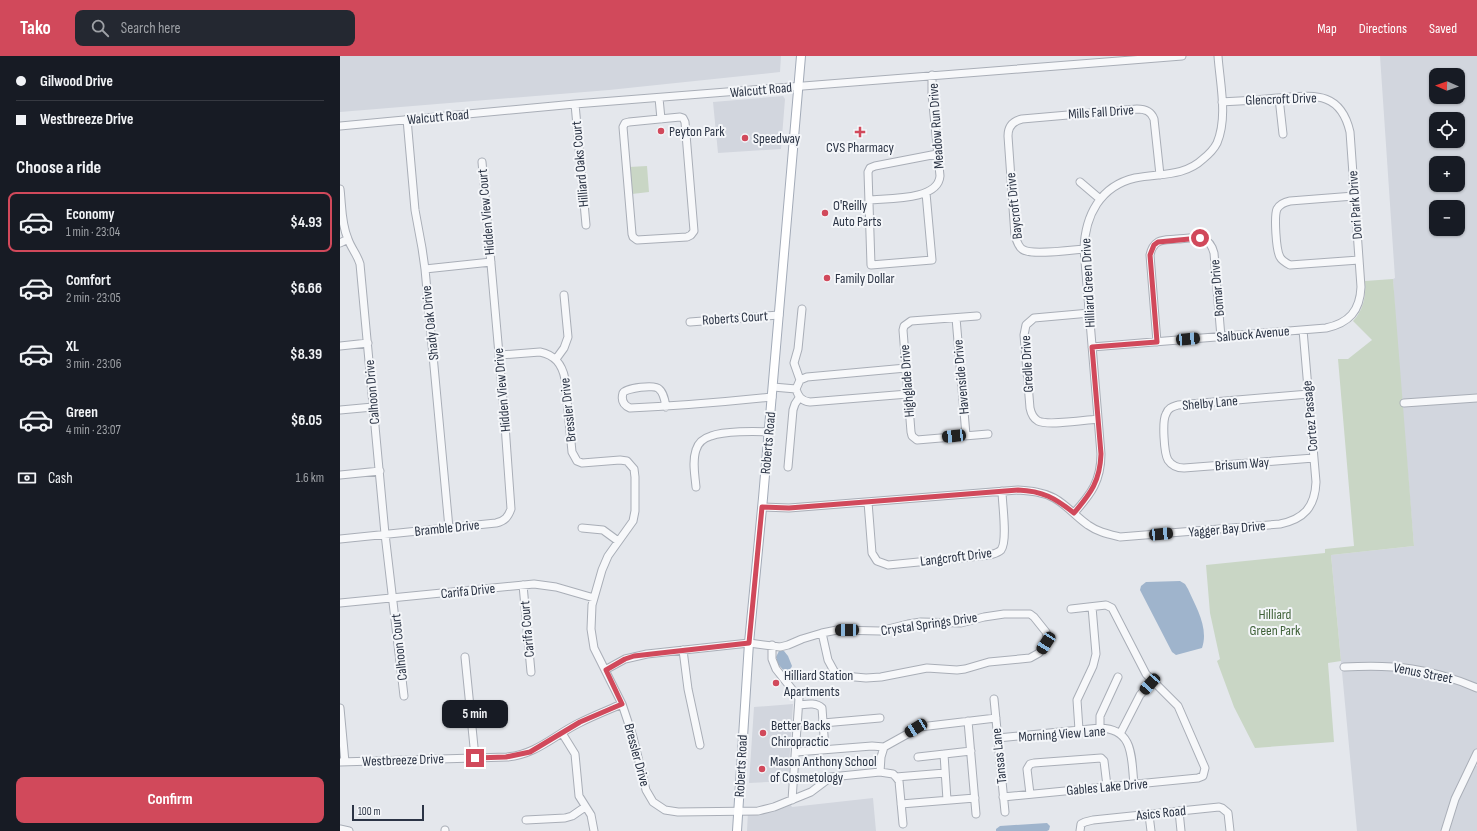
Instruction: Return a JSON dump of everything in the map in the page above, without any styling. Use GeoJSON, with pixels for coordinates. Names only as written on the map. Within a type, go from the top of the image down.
{"type":"FeatureCollection","features":[{"type":"Feature","properties":{"kind":"main road","name":"Roberts Road"},"geometry":{"type":"LineString","coordinates":[[737,831],[749,643],[773,387],[801,56]]}},
{"type":"Feature","properties":{"kind":"street","name":"Walcutt Road"},"geometry":{"type":"LineString","coordinates":[[340,126],[575,104],[1182,56]]}},
{"type":"Feature","properties":{"kind":"street","name":"Hilliard Green Drive"},"geometry":{"type":"LineString","coordinates":[[1074,513],[1094,489],[1101,466],[1084,249],[1087,222],[1100,199],[1122,183],[1133,179],[1185,171],[1198,165],[1208,156],[1216,144],[1221,130],[1223,117],[1218,56]]}},
{"type":"Feature","properties":{"kind":"street","name":"Meadow Run Drive"},"geometry":{"type":"LineString","coordinates":[[926,193],[937,186],[940,176],[932,94],[932,76]]}},
{"type":"Feature","properties":{"kind":"street","name":"Glencroft Drive"},"geometry":{"type":"LineString","coordinates":[[1222,102],[1310,95],[1324,98],[1337,106]]}},
{"type":"Feature","properties":{"kind":"street"},"geometry":{"type":"LineString","coordinates":[[659,98],[661,118]]}},
{"type":"Feature","properties":{"kind":"street"},"geometry":{"type":"LineString","coordinates":[[1279,98],[1283,134]]}},
{"type":"Feature","properties":{"kind":"street","name":"Hilliard Oaks Court"},"geometry":{"type":"LineString","coordinates":[[575,104],[586,225]]}},
{"type":"Feature","properties":{"kind":"street","name":"Dori Park Drive"},"geometry":{"type":"LineString","coordinates":[[1337,106],[1346,118],[1350,132],[1361,287],[1358,306]]}},
{"type":"Feature","properties":{"kind":"street","name":"Mills Fall Drive"},"geometry":{"type":"LineString","coordinates":[[1012,124],[1022,118],[1137,109],[1146,110],[1154,119],[1160,175]]}},
{"type":"Feature","properties":{"kind":"street"},"geometry":{"type":"LineString","coordinates":[[680,117],[684,119],[694,231],[687,237],[642,240],[635,239],[632,234],[623,127],[625,123],[629,122],[661,118],[680,117]]}},
{"type":"Feature","properties":{"kind":"street","name":"Shady Oak Drive"},"geometry":{"type":"LineString","coordinates":[[408,119],[415,210],[425,269],[449,528]]}},
{"type":"Feature","properties":{"kind":"street","name":"Baycroft Drive"},"geometry":{"type":"LineString","coordinates":[[1012,124],[1009,129],[1008,136],[1015,236],[1019,246],[1025,251],[1034,253],[1084,249]]}},
{"type":"Feature","properties":{"kind":"street"},"geometry":{"type":"LineString","coordinates":[[869,200],[907,197],[926,193],[932,260],[871,265],[868,172],[870,168],[875,166],[937,154]]}},
{"type":"Feature","properties":{"kind":"street","name":"Hidden View Court"},"geometry":{"type":"LineString","coordinates":[[482,162],[491,262]]}},
{"type":"Feature","properties":{"kind":"street"},"geometry":{"type":"LineString","coordinates":[[1080,182],[1100,199]]}},
{"type":"Feature","properties":{"kind":"street","name":"Calhoon Drive"},"geometry":{"type":"LineString","coordinates":[[340,189],[343,222],[348,239],[357,254],[360,264],[385,534],[393,598]]}},
{"type":"Feature","properties":{"kind":"street"},"geometry":{"type":"LineString","coordinates":[[1354,196],[1290,201],[1279,206],[1275,217],[1278,250],[1280,257],[1284,262],[1290,265],[1296,265],[1359,260]]}},
{"type":"Feature","properties":{"kind":"street","name":"Bomar Drive"},"geometry":{"type":"LineString","coordinates":[[1157,342],[1150,255],[1158,242],[1165,240],[1196,238],[1207,241],[1212,248],[1214,253],[1221,337]]}},
{"type":"Feature","properties":{"kind":"street"},"geometry":{"type":"LineString","coordinates":[[340,242],[348,239]]}},
{"type":"Feature","properties":{"kind":"street"},"geometry":{"type":"LineString","coordinates":[[425,269],[491,262]]}},
{"type":"Feature","properties":{"kind":"street","name":"Hidden View Drive"},"geometry":{"type":"LineString","coordinates":[[491,262],[511,500],[511,509],[508,518]]}},
{"type":"Feature","properties":{"kind":"street"},"geometry":{"type":"LineString","coordinates":[[500,355],[540,352],[556,359],[564,348],[568,337],[564,295]]}},
{"type":"Feature","properties":{"kind":"street","name":"Salbuck Avenue"},"geometry":{"type":"LineString","coordinates":[[1092,347],[1326,328],[1340,324],[1352,315],[1358,306]]}},
{"type":"Feature","properties":{"kind":"street"},"geometry":{"type":"LineString","coordinates":[[800,380],[794,363],[798,349],[802,309]]}},
{"type":"Feature","properties":{"kind":"street","name":"Gredle Drive"},"geometry":{"type":"LineString","coordinates":[[1090,313],[1034,318],[1026,326],[1024,335],[1030,408],[1036,419],[1048,423],[1098,419]]}},
{"type":"Feature","properties":{"kind":"street","name":"Roberts Court"},"geometry":{"type":"LineString","coordinates":[[690,322],[779,315]]}},
{"type":"Feature","properties":{"kind":"street"},"geometry":{"type":"LineString","coordinates":[[956,318],[977,316]]}},
{"type":"Feature","properties":{"kind":"street","name":"Highglade Drive"},"geometry":{"type":"LineString","coordinates":[[956,318],[911,321],[904,326],[903,330],[911,432],[912,436],[917,440],[966,435]]}},
{"type":"Feature","properties":{"kind":"street","name":"Havenside Drive"},"geometry":{"type":"LineString","coordinates":[[956,318],[966,435]]}},
{"type":"Feature","properties":{"kind":"street","name":"Cortez Passage"},"geometry":{"type":"LineString","coordinates":[[1303,330],[1316,482],[1312,502]]}},
{"type":"Feature","properties":{"kind":"street"},"geometry":{"type":"LineString","coordinates":[[340,346],[368,343]]}},
{"type":"Feature","properties":{"kind":"street","name":"Bressler Drive"},"geometry":{"type":"LineString","coordinates":[[556,359],[563,368],[572,452],[574,457],[582,463],[620,460],[627,461],[634,469],[636,489],[633,521],[608,556],[594,598],[590,617],[594,648],[622,704],[633,737],[646,790],[653,802],[665,810],[678,812],[766,810],[811,792],[831,776],[880,772]]}},
{"type":"Feature","properties":{"kind":"street"},"geometry":{"type":"LineString","coordinates":[[906,368],[807,377],[800,380],[796,388],[799,398],[810,402],[908,394]]}},
{"type":"Feature","properties":{"kind":"street"},"geometry":{"type":"LineString","coordinates":[[666,407],[660,389],[655,386],[626,389],[623,392],[623,402],[626,407],[630,408],[666,407],[772,397]]}},
{"type":"Feature","properties":{"kind":"street"},"geometry":{"type":"LineString","coordinates":[[773,387],[796,388]]}},
{"type":"Feature","properties":{"kind":"street","name":"Shelby Lane"},"geometry":{"type":"LineString","coordinates":[[1171,463],[1166,453],[1164,419],[1168,410],[1172,407],[1178,405],[1309,394]]}},
{"type":"Feature","properties":{"kind":"street"},"geometry":{"type":"LineString","coordinates":[[788,467],[793,410],[799,398]]}},
{"type":"Feature","properties":{"kind":"street"},"geometry":{"type":"LineString","coordinates":[[1404,403],[1477,398]]}},
{"type":"Feature","properties":{"kind":"street"},"geometry":{"type":"LineString","coordinates":[[340,410],[373,407]]}},
{"type":"Feature","properties":{"kind":"street"},"geometry":{"type":"LineString","coordinates":[[696,487],[694,457],[699,444],[705,438],[718,434],[758,431],[769,432]]}},
{"type":"Feature","properties":{"kind":"street"},"geometry":{"type":"LineString","coordinates":[[966,435],[988,434]]}},
{"type":"Feature","properties":{"kind":"street","name":"Brisum Way"},"geometry":{"type":"LineString","coordinates":[[1171,463],[1179,468],[1184,468],[1314,458]]}},
{"type":"Feature","properties":{"kind":"street"},"geometry":{"type":"LineString","coordinates":[[340,475],[380,471]]}},
{"type":"Feature","properties":{"kind":"street","name":"Yagger Bay Drive"},"geometry":{"type":"LineString","coordinates":[[762,507],[789,508],[1002,491],[1031,491],[1043,493],[1054,498],[1088,525],[1098,531],[1131,537],[1291,522],[1300,518],[1312,502]]}},
{"type":"Feature","properties":{"kind":"street","name":"Langcroft Drive"},"geometry":{"type":"LineString","coordinates":[[868,502],[871,549],[874,558],[877,561],[888,565],[990,555],[998,552],[1003,546],[1004,538],[1002,491]]}},
{"type":"Feature","properties":{"kind":"street","name":"Bramble Drive"},"geometry":{"type":"LineString","coordinates":[[340,539],[496,524],[508,518]]}},
{"type":"Feature","properties":{"kind":"street"},"geometry":{"type":"LineString","coordinates":[[582,528],[603,530],[618,541]]}},
{"type":"Feature","properties":{"kind":"street","name":"Carifa Drive"},"geometry":{"type":"LineString","coordinates":[[340,603],[523,586],[549,585],[594,598]]}},
{"type":"Feature","properties":{"kind":"street","name":"Carifa Court"},"geometry":{"type":"LineString","coordinates":[[523,586],[531,672]]}},
{"type":"Feature","properties":{"kind":"street","name":"Calhoon Court"},"geometry":{"type":"LineString","coordinates":[[393,598],[404,696]]}},
{"type":"Feature","properties":{"kind":"street"},"geometry":{"type":"LineString","coordinates":[[1071,609],[1106,605],[1112,608],[1146,674],[1153,681],[1140,695],[1120,734]]}},
{"type":"Feature","properties":{"kind":"street"},"geometry":{"type":"LineString","coordinates":[[1079,730],[1077,700],[1095,661],[1096,654],[1092,606]]}},
{"type":"Feature","properties":{"kind":"street","name":"Crystal Springs Drive"},"geometry":{"type":"LineString","coordinates":[[606,670],[625,659],[634,656],[749,643],[780,646],[788,645],[793,641],[822,633],[837,630],[880,632],[921,622],[961,623],[988,616],[1026,613],[1034,617],[1046,632],[1047,637],[1046,643],[1039,653],[1030,658],[989,662],[957,670],[927,668],[881,677],[866,678],[844,676],[834,671],[828,660],[822,633]]}},
{"type":"Feature","properties":{"kind":"street"},"geometry":{"type":"LineString","coordinates":[[772,645],[776,669],[799,695],[792,800]]}},
{"type":"Feature","properties":{"kind":"street"},"geometry":{"type":"LineString","coordinates":[[683,650],[688,689],[700,745]]}},
{"type":"Feature","properties":{"kind":"street"},"geometry":{"type":"LineString","coordinates":[[465,657],[475,758]]}},
{"type":"Feature","properties":{"kind":"street","name":"Venus Street"},"geometry":{"type":"LineString","coordinates":[[1344,667],[1392,666],[1423,670],[1458,680],[1477,688]]}},
{"type":"Feature","properties":{"kind":"street"},"geometry":{"type":"LineString","coordinates":[[1100,728],[1100,716],[1118,677]]}},
{"type":"Feature","properties":{"kind":"street","name":"Gables Lake Drive"},"geometry":{"type":"LineString","coordinates":[[1003,796],[1198,778],[1203,776],[1205,768],[1178,706],[1153,681]]}},
{"type":"Feature","properties":{"kind":"street","name":"Tansas Lane"},"geometry":{"type":"LineString","coordinates":[[994,699],[1005,812]]}},
{"type":"Feature","properties":{"kind":"street","name":"Westbreeze Drive"},"geometry":{"type":"LineString","coordinates":[[343,762],[506,757],[524,754],[536,749],[580,722],[622,704]]}},
{"type":"Feature","properties":{"kind":"street"},"geometry":{"type":"LineString","coordinates":[[799,705],[817,704],[821,707],[823,711],[825,749]]}},
{"type":"Feature","properties":{"kind":"street"},"geometry":{"type":"LineString","coordinates":[[340,708],[343,762]]}},
{"type":"Feature","properties":{"kind":"street"},"geometry":{"type":"LineString","coordinates":[[823,722],[880,718]]}},
{"type":"Feature","properties":{"kind":"street"},"geometry":{"type":"LineString","coordinates":[[796,752],[872,746],[884,747],[916,728],[996,718]]}},
{"type":"Feature","properties":{"kind":"street"},"geometry":{"type":"LineString","coordinates":[[968,721],[976,814]]}},
{"type":"Feature","properties":{"kind":"street","name":"Morning View Lane"},"geometry":{"type":"LineString","coordinates":[[998,738],[1100,728],[1108,729],[1120,734],[1130,746],[1134,784]]}},
{"type":"Feature","properties":{"kind":"street"},"geometry":{"type":"LineString","coordinates":[[562,733],[575,754],[578,789],[582,801],[591,815],[594,831]]}},
{"type":"Feature","properties":{"kind":"street"},"geometry":{"type":"LineString","coordinates":[[884,747],[881,757],[880,772],[893,774],[899,781],[903,824]]}},
{"type":"Feature","properties":{"kind":"street"},"geometry":{"type":"LineString","coordinates":[[918,757],[971,751]]}},
{"type":"Feature","properties":{"kind":"street"},"geometry":{"type":"LineString","coordinates":[[1445,831],[1457,794],[1477,753]]}},
{"type":"Feature","properties":{"kind":"street"},"geometry":{"type":"LineString","coordinates":[[944,754],[948,800]]}},
{"type":"Feature","properties":{"kind":"street"},"geometry":{"type":"LineString","coordinates":[[1030,794],[1028,769],[1030,764],[1034,763],[1102,758],[1104,761],[1107,786]]}},
{"type":"Feature","properties":{"kind":"street"},"geometry":{"type":"LineString","coordinates":[[896,777],[945,773]]}},
{"type":"Feature","properties":{"kind":"street"},"geometry":{"type":"LineString","coordinates":[[901,804],[975,798]]}},
{"type":"Feature","properties":{"kind":"street"},"geometry":{"type":"LineString","coordinates":[[526,820],[564,818],[572,816],[585,807]]}},
{"type":"Feature","properties":{"kind":"street","name":"Asics Road"},"geometry":{"type":"LineString","coordinates":[[1080,831],[1081,824],[1085,822],[1216,807],[1222,808],[1228,813],[1230,831]]}},
{"type":"Feature","properties":{"kind":"street"},"geometry":{"type":"LineString","coordinates":[[1179,811],[1181,831]]}},
{"type":"Feature","properties":{"kind":"street"},"geometry":{"type":"LineString","coordinates":[[1149,814],[1151,831]]}},
{"type":"Feature","properties":{"kind":"street"},"geometry":{"type":"LineString","coordinates":[[340,829],[349,831]]}},
{"type":"Feature","properties":{"kind":"shaded area"},"geometry":{"type":"Polygon","coordinates":[[[340,56],[781,56],[780,72],[609,90],[340,112],[340,56]]]}},
{"type":"Feature","properties":{"kind":"shaded area"},"geometry":{"type":"Polygon","coordinates":[[[1380,56],[1477,56],[1477,753],[1471,764],[1477,766],[1477,831],[1357,831],[1331,555],[1414,546],[1396,334],[1393,279],[1395,278],[1380,56]]]}},
{"type":"Feature","properties":{"kind":"shaded area"},"geometry":{"type":"Polygon","coordinates":[[[783,96],[785,99],[781,149],[718,153],[713,102],[783,96]]]}},
{"type":"Feature","properties":{"kind":"shaded area"},"geometry":{"type":"Polygon","coordinates":[[[793,704],[788,781],[749,783],[754,707],[793,704]]]}},
{"type":"Feature","properties":{"kind":"shaded area"},"geometry":{"type":"Polygon","coordinates":[[[873,798],[876,831],[747,831],[748,811],[789,802],[792,807],[873,798]]]}},
{"type":"Feature","properties":{"kind":"green space"},"geometry":{"type":"Polygon","coordinates":[[[647,166],[649,192],[632,194],[629,167],[647,166]]]}},
{"type":"Feature","properties":{"kind":"green space","name":"Hilliard Green Park"},"geometry":{"type":"Polygon","coordinates":[[[1393,279],[1414,546],[1331,555],[1341,661],[1328,663],[1334,742],[1255,748],[1234,707],[1217,661],[1220,659],[1210,613],[1206,565],[1325,553],[1325,549],[1354,546],[1338,359],[1348,359],[1372,340],[1353,321],[1360,312],[1364,302],[1365,281],[1393,279]]]}},
{"type":"Feature","properties":{"kind":"water"},"geometry":{"type":"Polygon","coordinates":[[[1180,581],[1185,584],[1198,610],[1203,625],[1204,640],[1202,648],[1176,655],[1172,652],[1140,590],[1141,586],[1146,582],[1180,581]]]}},
{"type":"Feature","properties":{"kind":"water"},"geometry":{"type":"Polygon","coordinates":[[[779,651],[784,651],[788,656],[792,666],[790,670],[784,671],[778,664],[776,657],[779,651]]]}},
{"type":"Feature","properties":{"kind":"water"},"geometry":{"type":"Polygon","coordinates":[[[1047,823],[1050,826],[1049,830],[1047,831],[996,831],[996,829],[1000,826],[1047,823]]]}},
{"type":"Feature","properties":{"kind":"place","name":"Peyton Park"},"geometry":{"type":"Point","coordinates":[661,131]}},
{"type":"Feature","properties":{"kind":"place","name":"CVS Pharmacy"},"geometry":{"type":"Point","coordinates":[860,132]}},
{"type":"Feature","properties":{"kind":"place","name":"Speedway"},"geometry":{"type":"Point","coordinates":[745,138]}},
{"type":"Feature","properties":{"kind":"place","name":"O'Reilly Auto Parts"},"geometry":{"type":"Point","coordinates":[825,213]}},
{"type":"Feature","properties":{"kind":"place","name":"Family Dollar"},"geometry":{"type":"Point","coordinates":[827,278]}},
{"type":"Feature","properties":{"kind":"place","name":"Hilliard Station Apartments"},"geometry":{"type":"Point","coordinates":[776,683]}},
{"type":"Feature","properties":{"kind":"place","name":"Better Backs Chiropractic"},"geometry":{"type":"Point","coordinates":[763,733]}},
{"type":"Feature","properties":{"kind":"place","name":"Mason Anthony School of Cosmetology"},"geometry":{"type":"Point","coordinates":[762,769]}},
{"type":"Feature","properties":{"kind":"route"},"geometry":{"type":"LineString","coordinates":[[475,758],[506,757],[530,752],[580,722],[622,704],[606,670],[625,659],[647,654],[749,643],[762,507],[789,508],[1018,490],[1043,493],[1054,498],[1074,513],[1094,489],[1101,466],[1092,347],[1157,342],[1150,255],[1154,245],[1165,240],[1200,238]]}}]}
